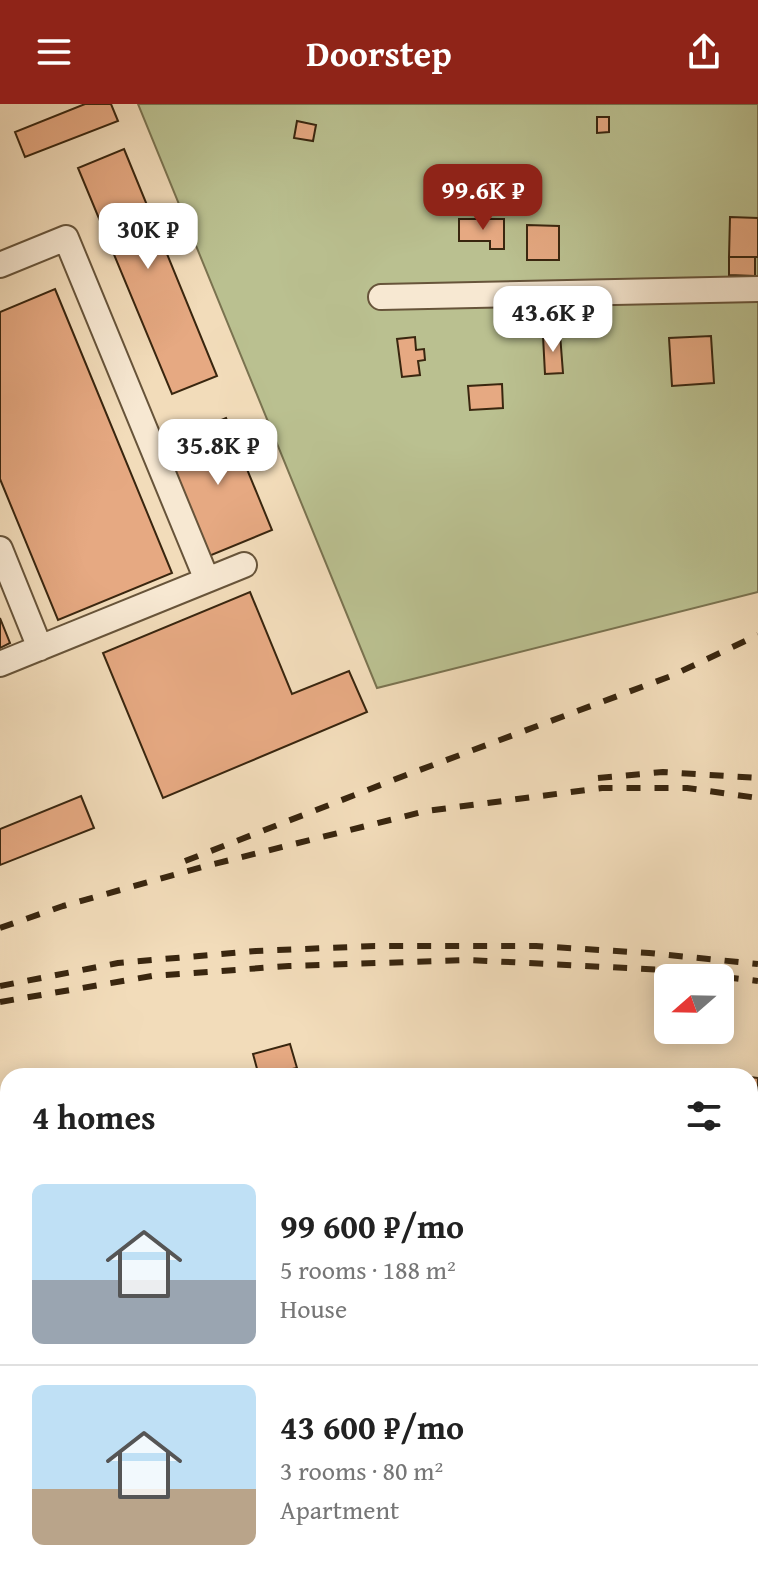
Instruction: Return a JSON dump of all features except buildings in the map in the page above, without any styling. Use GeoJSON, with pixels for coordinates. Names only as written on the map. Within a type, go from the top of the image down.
{"type":"FeatureCollection","features":[{"type":"Feature","properties":{"kind":"street"},"geometry":{"type":"LineString","coordinates":[[0,265],[66,238],[207,580]]}},
{"type":"Feature","properties":{"kind":"street"},"geometry":{"type":"LineString","coordinates":[[381,297],[758,289]]}},
{"type":"Feature","properties":{"kind":"street"},"geometry":{"type":"LineString","coordinates":[[0,549],[40,648]]}},
{"type":"Feature","properties":{"kind":"street"},"geometry":{"type":"LineString","coordinates":[[0,664],[244,565]]}},
{"type":"Feature","properties":{"kind":"green space"},"geometry":{"type":"Polygon","coordinates":[[[138,104],[758,104],[758,592],[377,688],[138,104]]]}},
{"type":"Feature","properties":{"kind":"railway"},"geometry":{"type":"LineString","coordinates":[[185,861],[671,676],[758,635]]}},
{"type":"Feature","properties":{"kind":"railway"},"geometry":{"type":"LineString","coordinates":[[598,778],[663,772],[758,778]]}},
{"type":"Feature","properties":{"kind":"railway"},"geometry":{"type":"LineString","coordinates":[[0,928],[63,906],[202,867],[426,811],[602,788],[687,788],[758,798]]}},
{"type":"Feature","properties":{"kind":"railway"},"geometry":{"type":"LineString","coordinates":[[0,986],[118,963],[256,951],[375,946],[536,946],[758,964]]}},
{"type":"Feature","properties":{"kind":"railway"},"geometry":{"type":"LineString","coordinates":[[0,1002],[152,976],[289,966],[469,960],[665,970],[758,981]]}}]}
